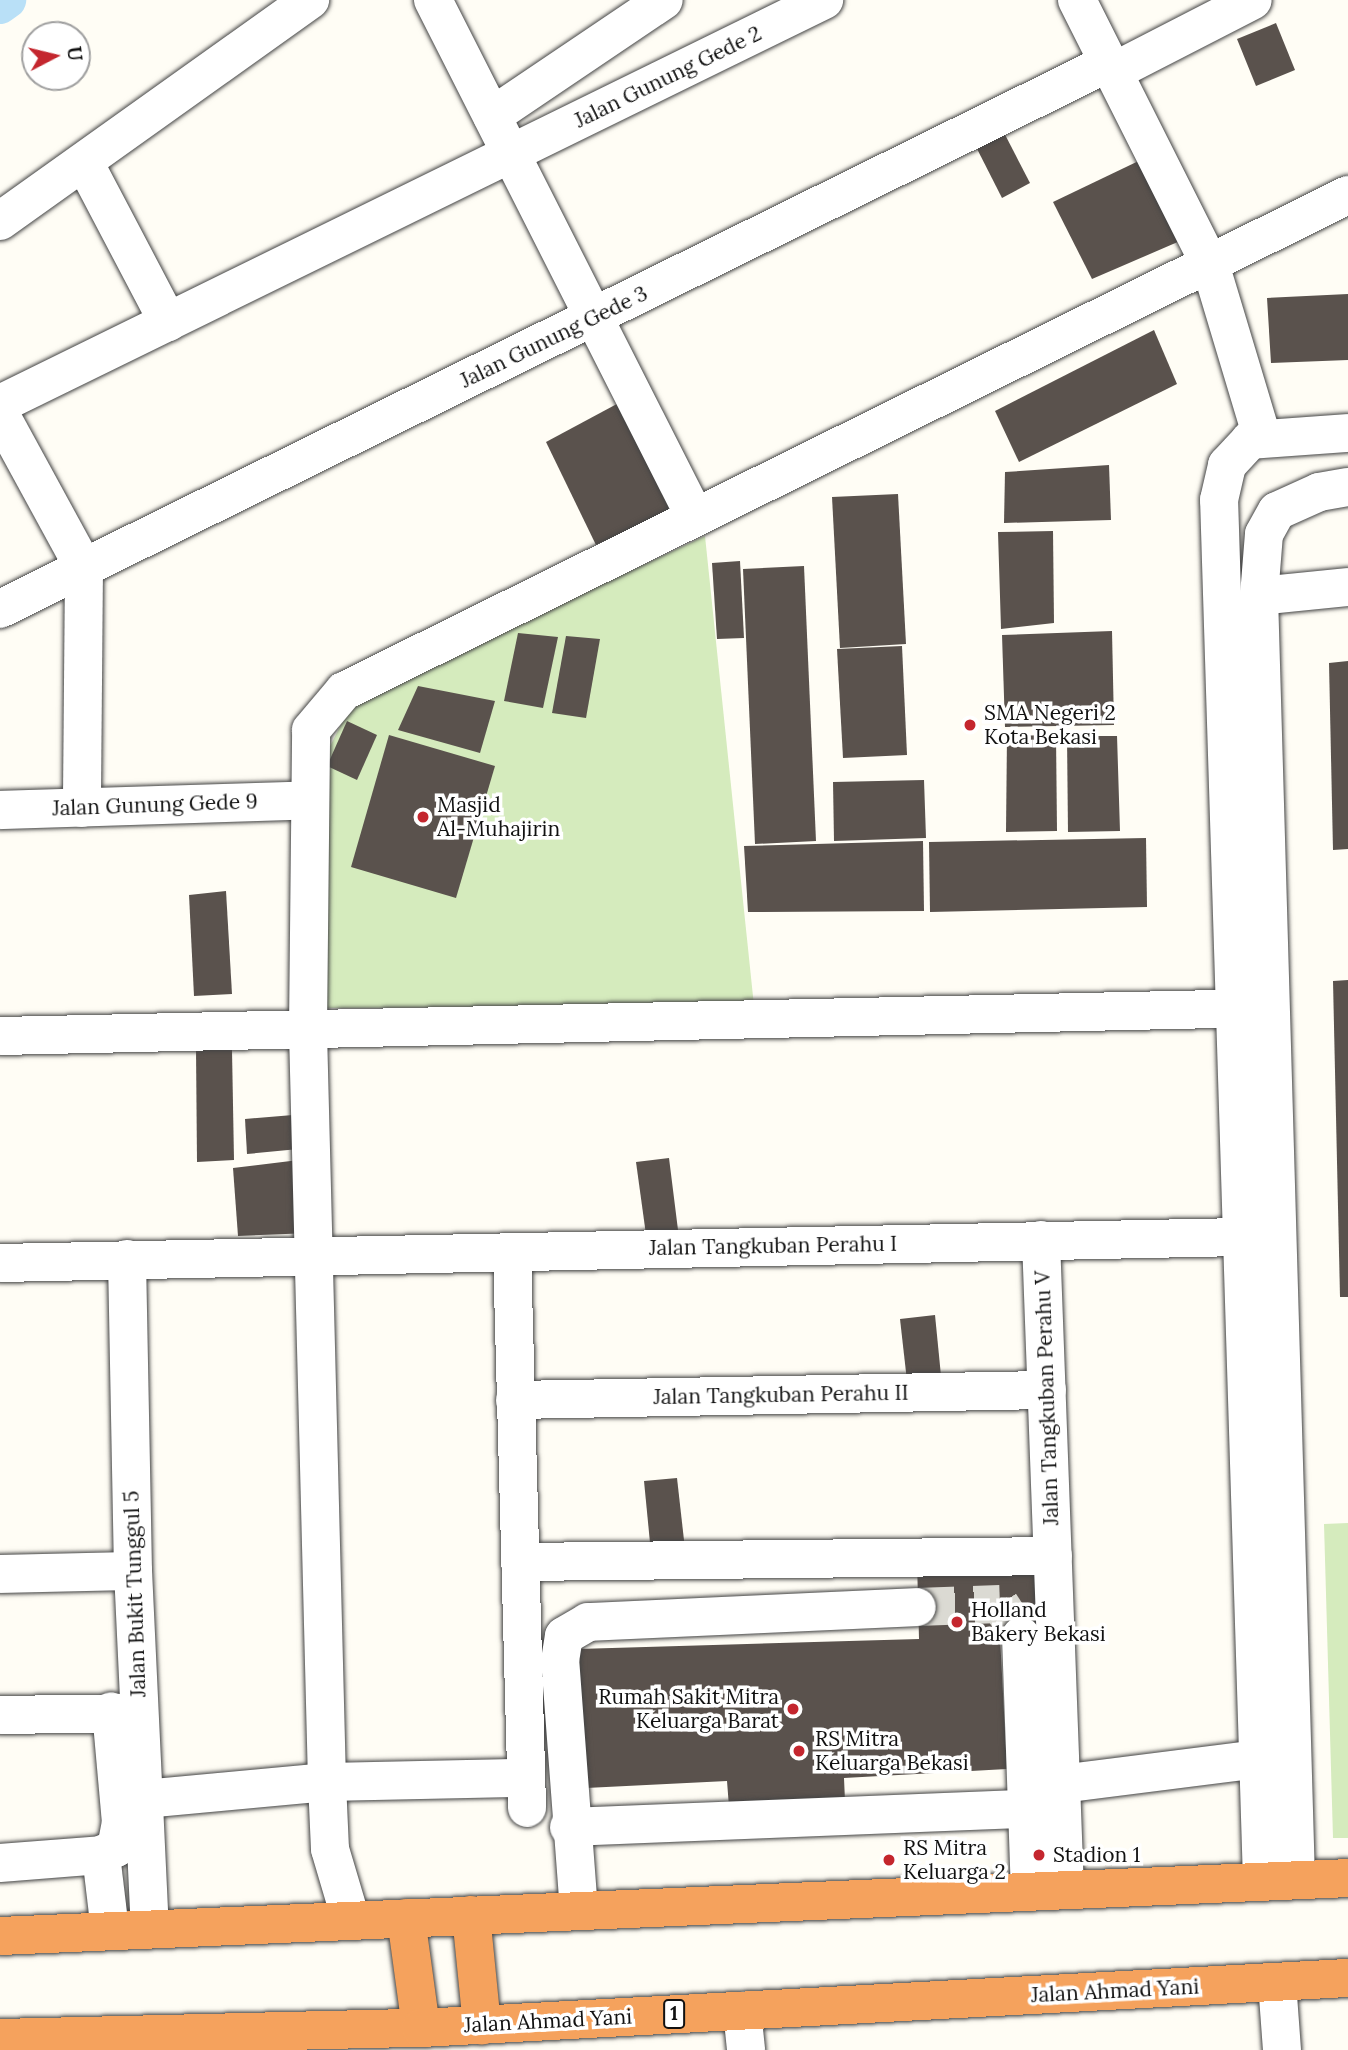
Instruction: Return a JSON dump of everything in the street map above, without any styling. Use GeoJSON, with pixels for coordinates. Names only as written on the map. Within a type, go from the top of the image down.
{"type":"FeatureCollection","features":[{"type":"Feature","properties":{"kind":"highway"},"geometry":{"type":"LineString","coordinates":[[0,1936],[1348,1878]]}},
{"type":"Feature","properties":{"kind":"highway"},"geometry":{"type":"LineString","coordinates":[[471,1915],[482,2025]]}},
{"type":"Feature","properties":{"kind":"highway"},"geometry":{"type":"LineString","coordinates":[[406,1918],[421,2028]]}},
{"type":"Feature","properties":{"kind":"highway","name":"Jalan Ahmad Yani"},"geometry":{"type":"LineString","coordinates":[[0,2038],[223,2042],[421,2028],[1348,1978]]}},
{"type":"Feature","properties":{"kind":"street"},"geometry":{"type":"LineString","coordinates":[[0,220],[310,0]]}},
{"type":"Feature","properties":{"kind":"street"},"geometry":{"type":"LineString","coordinates":[[433,0],[695,517]]}},
{"type":"Feature","properties":{"kind":"street"},"geometry":{"type":"LineString","coordinates":[[492,116],[664,0]]}},
{"type":"Feature","properties":{"kind":"street","name":"Jalan Gunung Gede 2"},"geometry":{"type":"LineString","coordinates":[[0,404],[824,0]]}},
{"type":"Feature","properties":{"kind":"street"},"geometry":{"type":"LineString","coordinates":[[1077,0],[1210,264],[1262,437]]}},
{"type":"Feature","properties":{"kind":"street","name":"Jalan Gunung Gede 3"},"geometry":{"type":"LineString","coordinates":[[0,609],[594,317],[1253,0]]}},
{"type":"Feature","properties":{"kind":"street"},"geometry":{"type":"LineString","coordinates":[[83,162],[168,322]]}},
{"type":"Feature","properties":{"kind":"street"},"geometry":{"type":"LineString","coordinates":[[351,1920],[330,1849],[327,1782],[316,1256],[308,1029],[311,730],[344,691],[1348,195]]}},
{"type":"Feature","properties":{"kind":"street"},"geometry":{"type":"LineString","coordinates":[[0,414],[84,568],[82,808]]}},
{"type":"Feature","properties":{"kind":"street"},"geometry":{"type":"LineString","coordinates":[[1279,1880],[1258,1759],[1237,1237],[1237,1008],[1219,500],[1227,465],[1243,444],[1262,437],[1348,433]]}},
{"type":"Feature","properties":{"kind":"street"},"geometry":{"type":"LineString","coordinates":[[1279,1880],[1275,1008],[1259,596],[1264,534],[1277,511],[1319,492],[1348,487]]}},
{"type":"Feature","properties":{"kind":"street"},"geometry":{"type":"LineString","coordinates":[[1259,596],[1348,587]]}},
{"type":"Feature","properties":{"kind":"street","name":"Jalan Gunung Gede 9"},"geometry":{"type":"LineString","coordinates":[[0,810],[310,800]]}},
{"type":"Feature","properties":{"kind":"street"},"geometry":{"type":"LineString","coordinates":[[0,1036],[1275,1008]]}},
{"type":"Feature","properties":{"kind":"street","name":"Jalan Tangkuban Perahu I"},"geometry":{"type":"LineString","coordinates":[[0,1263],[1237,1237]]}},
{"type":"Feature","properties":{"kind":"street","name":"Jalan Tangkuban Perahu V"},"geometry":{"type":"LineString","coordinates":[[1041,1240],[1061,1784],[1047,1891]]}},
{"type":"Feature","properties":{"kind":"street"},"geometry":{"type":"LineString","coordinates":[[144,1799],[327,1782],[526,1793],[512,1252]]}},
{"type":"Feature","properties":{"kind":"street","name":"Jalan Bukit Tunggul 5"},"geometry":{"type":"LineString","coordinates":[[127,1259],[133,1571],[125,1712],[144,1799],[150,1928]]}},
{"type":"Feature","properties":{"kind":"street","name":"Jalan Tangkuban Perahu II"},"geometry":{"type":"LineString","coordinates":[[515,1400],[1046,1390]]}},
{"type":"Feature","properties":{"kind":"street"},"geometry":{"type":"LineString","coordinates":[[520,1562],[1052,1556]]}},
{"type":"Feature","properties":{"kind":"street"},"geometry":{"type":"LineString","coordinates":[[0,1574],[133,1571]]}},
{"type":"Feature","properties":{"kind":"street"},"geometry":{"type":"LineString","coordinates":[[579,1911],[569,1827],[560,1661],[564,1636],[588,1622],[917,1607]]}},
{"type":"Feature","properties":{"kind":"street"},"geometry":{"type":"LineString","coordinates":[[1021,1636],[1026,1809],[1047,1891]]}},
{"type":"Feature","properties":{"kind":"street"},"geometry":{"type":"LineString","coordinates":[[0,1715],[125,1712],[121,1823],[116,1848],[101,1855],[0,1863]]}},
{"type":"Feature","properties":{"kind":"street"},"geometry":{"type":"LineString","coordinates":[[1061,1784],[1258,1759]]}},
{"type":"Feature","properties":{"kind":"street"},"geometry":{"type":"LineString","coordinates":[[569,1827],[1026,1809]]}},
{"type":"Feature","properties":{"kind":"street"},"geometry":{"type":"LineString","coordinates":[[101,1855],[110,1930]]}},
{"type":"Feature","properties":{"kind":"street"},"geometry":{"type":"LineString","coordinates":[[1276,1982],[1282,2050]]}},
{"type":"Feature","properties":{"kind":"street"},"geometry":{"type":"LineString","coordinates":[[742,2011],[746,2050]]}},
{"type":"Feature","properties":{"kind":"green space"},"geometry":{"type":"Polygon","coordinates":[[[705,536],[754,1006],[324,1008],[321,764],[353,701],[705,536]]]}},
{"type":"Feature","properties":{"kind":"green space"},"geometry":{"type":"Polygon","coordinates":[[[1348,1523],[1348,1838],[1333,1838],[1324,1524],[1348,1523]]]}},
{"type":"Feature","properties":{"kind":"building"},"geometry":{"type":"Polygon","coordinates":[[[1276,23],[1295,70],[1256,86],[1237,39],[1276,23]]]}},
{"type":"Feature","properties":{"kind":"building"},"geometry":{"type":"Polygon","coordinates":[[[999,123],[1030,183],[1002,198],[971,137],[999,123]]]}},
{"type":"Feature","properties":{"kind":"building"},"geometry":{"type":"Polygon","coordinates":[[[1149,156],[1187,238],[1092,279],[1053,202],[1149,156]]]}},
{"type":"Feature","properties":{"kind":"building"},"geometry":{"type":"Polygon","coordinates":[[[1348,294],[1348,360],[1271,363],[1267,298],[1348,294]]]}},
{"type":"Feature","properties":{"kind":"building"},"geometry":{"type":"Polygon","coordinates":[[[1154,330],[1177,384],[1019,462],[995,411],[1154,330]]]}},
{"type":"Feature","properties":{"kind":"building"},"geometry":{"type":"Polygon","coordinates":[[[628,398],[680,506],[596,545],[546,442],[628,398]]]}},
{"type":"Feature","properties":{"kind":"building"},"geometry":{"type":"Polygon","coordinates":[[[1109,465],[1111,520],[1004,523],[1005,472],[1109,465]]]}},
{"type":"Feature","properties":{"kind":"building"},"geometry":{"type":"Polygon","coordinates":[[[898,494],[906,644],[840,648],[832,497],[898,494]]]}},
{"type":"Feature","properties":{"kind":"building"},"geometry":{"type":"Polygon","coordinates":[[[1053,531],[1054,623],[1001,629],[998,532],[1053,531]]]}},
{"type":"Feature","properties":{"kind":"building"},"geometry":{"type":"Polygon","coordinates":[[[740,561],[744,638],[717,639],[712,563],[740,561]]]}},
{"type":"Feature","properties":{"kind":"building"},"geometry":{"type":"Polygon","coordinates":[[[804,566],[816,841],[755,844],[743,569],[804,566]]]}},
{"type":"Feature","properties":{"kind":"building"},"geometry":{"type":"Polygon","coordinates":[[[1112,631],[1114,725],[1005,727],[1002,635],[1112,631]]]}},
{"type":"Feature","properties":{"kind":"building"},"geometry":{"type":"Polygon","coordinates":[[[518,633],[558,637],[543,708],[504,701],[518,633]]]}},
{"type":"Feature","properties":{"kind":"building"},"geometry":{"type":"Polygon","coordinates":[[[566,636],[600,639],[586,718],[552,713],[566,636]]]}},
{"type":"Feature","properties":{"kind":"building"},"geometry":{"type":"Polygon","coordinates":[[[902,646],[907,755],[843,758],[837,649],[902,646]]]}},
{"type":"Feature","properties":{"kind":"building"},"geometry":{"type":"Polygon","coordinates":[[[1348,661],[1348,849],[1333,850],[1329,663],[1348,661]]]}},
{"type":"Feature","properties":{"kind":"building"},"geometry":{"type":"Polygon","coordinates":[[[418,686],[495,701],[480,753],[398,730],[418,686]]]}},
{"type":"Feature","properties":{"kind":"building"},"geometry":{"type":"Polygon","coordinates":[[[347,721],[377,735],[357,780],[327,766],[347,721]]]}},
{"type":"Feature","properties":{"kind":"building","name":"Masjid Al-Muhajirin"},"geometry":{"type":"Polygon","coordinates":[[[389,735],[495,766],[456,898],[351,867],[389,735]]]}},
{"type":"Feature","properties":{"kind":"building"},"geometry":{"type":"Polygon","coordinates":[[[1056,735],[1057,831],[1006,832],[1007,736],[1056,735]]]}},
{"type":"Feature","properties":{"kind":"building"},"geometry":{"type":"Polygon","coordinates":[[[1067,736],[1117,736],[1120,831],[1068,832],[1067,736]]]}},
{"type":"Feature","properties":{"kind":"building"},"geometry":{"type":"Polygon","coordinates":[[[924,780],[926,838],[834,841],[833,782],[924,780]]]}},
{"type":"Feature","properties":{"kind":"building"},"geometry":{"type":"Polygon","coordinates":[[[1146,838],[1147,907],[930,912],[929,842],[1146,838]]]}},
{"type":"Feature","properties":{"kind":"building"},"geometry":{"type":"Polygon","coordinates":[[[923,841],[924,911],[748,912],[744,846],[923,841]]]}},
{"type":"Feature","properties":{"kind":"building"},"geometry":{"type":"Polygon","coordinates":[[[226,891],[232,994],[194,996],[189,895],[226,891]]]}},
{"type":"Feature","properties":{"kind":"building"},"geometry":{"type":"Polygon","coordinates":[[[1348,980],[1348,1297],[1340,1297],[1333,981],[1348,980]]]}},
{"type":"Feature","properties":{"kind":"building"},"geometry":{"type":"Polygon","coordinates":[[[196,1049],[232,1050],[234,1160],[197,1162],[196,1049]]]}},
{"type":"Feature","properties":{"kind":"building"},"geometry":{"type":"Polygon","coordinates":[[[305,1114],[309,1148],[247,1154],[245,1119],[305,1114]]]}},
{"type":"Feature","properties":{"kind":"building"},"geometry":{"type":"Polygon","coordinates":[[[669,1158],[679,1238],[647,1242],[636,1162],[669,1158]]]}},
{"type":"Feature","properties":{"kind":"building"},"geometry":{"type":"Polygon","coordinates":[[[307,1159],[311,1233],[238,1236],[233,1168],[307,1159]]]}},
{"type":"Feature","properties":{"kind":"building"},"geometry":{"type":"Polygon","coordinates":[[[935,1315],[942,1386],[908,1390],[900,1319],[935,1315]]]}},
{"type":"Feature","properties":{"kind":"building"},"geometry":{"type":"Polygon","coordinates":[[[677,1478],[685,1549],[651,1553],[644,1481],[677,1478]]]}},
{"type":"Feature","properties":{"kind":"building","name":"Rumah Sakit Mitra Keluarga Barat"},"geometry":{"type":"Polygon","coordinates":[[[1038,1559],[1042,1635],[1000,1637],[1007,1769],[844,1778],[845,1801],[729,1807],[727,1781],[586,1788],[578,1649],[919,1639],[917,1561],[1038,1559]]]}},
{"type":"Feature","properties":{"kind":"waterway"},"geometry":{"type":"LineString","coordinates":[[0,5],[7,0]]}},
{"type":"Feature","properties":{"kind":"tunnel"},"geometry":{"type":"LineString","coordinates":[[917,1607],[1000,1604],[1021,1636]]}},
{"type":"Feature","properties":{"kind":"place","name":"SMA Negeri 2 Kota Bekasi"},"geometry":{"type":"Point","coordinates":[970,725]}},
{"type":"Feature","properties":{"kind":"place","name":"Masjid Al-Muhajirin"},"geometry":{"type":"Point","coordinates":[423,817]}},
{"type":"Feature","properties":{"kind":"place","name":"Holland Bakery Bekasi"},"geometry":{"type":"Point","coordinates":[957,1622]}},
{"type":"Feature","properties":{"kind":"place","name":"Rumah Sakit Mitra Keluarga Barat"},"geometry":{"type":"Point","coordinates":[793,1709]}},
{"type":"Feature","properties":{"kind":"place","name":"RS Mitra Keluarga Bekasi"},"geometry":{"type":"Point","coordinates":[799,1751]}},
{"type":"Feature","properties":{"kind":"place","name":"Stadion 1"},"geometry":{"type":"Point","coordinates":[1039,1855]}},
{"type":"Feature","properties":{"kind":"place","name":"RS Mitra Keluarga 2"},"geometry":{"type":"Point","coordinates":[889,1860]}}]}
